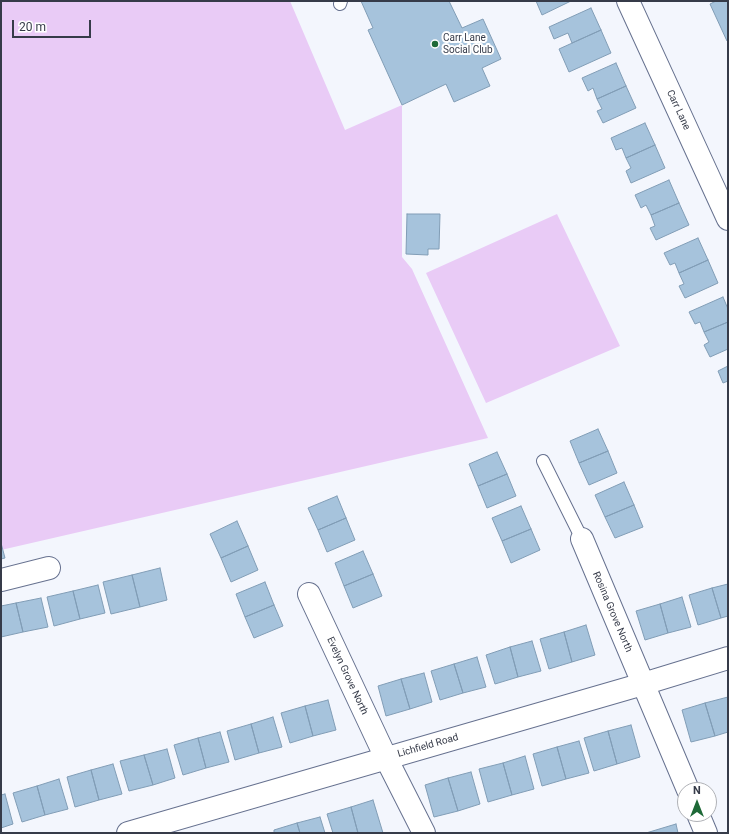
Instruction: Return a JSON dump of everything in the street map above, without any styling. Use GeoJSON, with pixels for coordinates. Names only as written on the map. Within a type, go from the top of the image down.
{"type":"FeatureCollection","features":[{"type":"Feature","properties":{"kind":"street","name":"Carr Lane"},"geometry":{"type":"LineString","coordinates":[[628,1],[728,219]]}},
{"type":"Feature","properties":{"kind":"street","name":"Rosina Grove North"},"geometry":{"type":"LineString","coordinates":[[582,539],[685,782]]}},
{"type":"Feature","properties":{"kind":"street"},"geometry":{"type":"LineString","coordinates":[[1,580],[49,568]]}},
{"type":"Feature","properties":{"kind":"street","name":"Evelyn Grove North"},"geometry":{"type":"LineString","coordinates":[[309,594],[386,758],[424,833]]}},
{"type":"Feature","properties":{"kind":"street","name":"Lichfield Road"},"geometry":{"type":"LineString","coordinates":[[128,833],[728,658]]}},
{"type":"Feature","properties":{"kind":"street"},"geometry":{"type":"LineString","coordinates":[[701,822],[706,833]]}},
{"type":"Feature","properties":{"kind":"lane"},"geometry":{"type":"LineString","coordinates":[[543,461],[582,539]]}},
{"type":"Feature","properties":{"kind":"shaded area"},"geometry":{"type":"Polygon","coordinates":[[[1,1],[290,1],[345,130],[402,105],[402,257],[412,269],[488,438],[1,550],[1,1]]]}},
{"type":"Feature","properties":{"kind":"shaded area"},"geometry":{"type":"Polygon","coordinates":[[[557,214],[620,346],[486,403],[426,273],[557,214]]]}},
{"type":"Feature","properties":{"kind":"building","name":"Carr Lane Social Club"},"geometry":{"type":"Polygon","coordinates":[[[361,1],[449,1],[462,28],[483,19],[501,59],[482,68],[490,86],[454,102],[446,84],[402,105],[368,30],[373,28],[361,1]]]}},
{"type":"Feature","properties":{"kind":"building"},"geometry":{"type":"Polygon","coordinates":[[[536,1],[571,1],[542,15],[536,1]]]}},
{"type":"Feature","properties":{"kind":"building"},"geometry":{"type":"Polygon","coordinates":[[[716,1],[728,1],[727,41],[710,4],[716,1]]]}},
{"type":"Feature","properties":{"kind":"building"},"geometry":{"type":"Polygon","coordinates":[[[591,8],[601,30],[572,43],[568,33],[554,39],[549,27],[591,8]]]}},
{"type":"Feature","properties":{"kind":"building"},"geometry":{"type":"Polygon","coordinates":[[[601,30],[611,53],[569,72],[559,49],[601,30]]]}},
{"type":"Feature","properties":{"kind":"building"},"geometry":{"type":"Polygon","coordinates":[[[616,63],[626,86],[597,99],[593,88],[588,91],[582,78],[616,63]]]}},
{"type":"Feature","properties":{"kind":"building"},"geometry":{"type":"Polygon","coordinates":[[[626,86],[636,108],[603,123],[597,111],[602,109],[597,99],[626,86]]]}},
{"type":"Feature","properties":{"kind":"building"},"geometry":{"type":"Polygon","coordinates":[[[645,123],[655,145],[626,158],[622,148],[616,150],[611,138],[645,123]]]}},
{"type":"Feature","properties":{"kind":"building"},"geometry":{"type":"Polygon","coordinates":[[[655,145],[665,168],[631,183],[626,171],[631,168],[626,158],[655,145]]]}},
{"type":"Feature","properties":{"kind":"building"},"geometry":{"type":"Polygon","coordinates":[[[669,180],[679,203],[651,215],[646,205],[641,208],[635,195],[669,180]]]}},
{"type":"Feature","properties":{"kind":"building"},"geometry":{"type":"Polygon","coordinates":[[[679,203],[689,225],[656,240],[650,228],[655,226],[651,215],[679,203]]]}},
{"type":"Feature","properties":{"kind":"building"},"geometry":{"type":"Polygon","coordinates":[[[407,214],[440,214],[439,249],[428,249],[428,255],[406,254],[407,214]]]}},
{"type":"Feature","properties":{"kind":"building"},"geometry":{"type":"Polygon","coordinates":[[[698,238],[708,260],[679,273],[675,263],[670,265],[664,253],[698,238]]]}},
{"type":"Feature","properties":{"kind":"building"},"geometry":{"type":"Polygon","coordinates":[[[708,260],[718,283],[685,298],[679,286],[684,284],[679,273],[708,260]]]}},
{"type":"Feature","properties":{"kind":"building"},"geometry":{"type":"Polygon","coordinates":[[[723,297],[728,309],[728,322],[704,332],[700,322],[695,324],[689,312],[723,297]]]}},
{"type":"Feature","properties":{"kind":"building"},"geometry":{"type":"Polygon","coordinates":[[[728,322],[728,349],[710,357],[704,345],[709,342],[704,332],[728,322]]]}},
{"type":"Feature","properties":{"kind":"building"},"geometry":{"type":"Polygon","coordinates":[[[728,366],[728,381],[723,383],[718,371],[728,366]]]}},
{"type":"Feature","properties":{"kind":"building"},"geometry":{"type":"Polygon","coordinates":[[[598,429],[608,451],[579,463],[570,441],[598,429]]]}},
{"type":"Feature","properties":{"kind":"building"},"geometry":{"type":"Polygon","coordinates":[[[608,451],[617,473],[589,485],[579,463],[608,451]]]}},
{"type":"Feature","properties":{"kind":"building"},"geometry":{"type":"Polygon","coordinates":[[[497,452],[507,474],[478,486],[469,464],[497,452]]]}},
{"type":"Feature","properties":{"kind":"building"},"geometry":{"type":"Polygon","coordinates":[[[507,474],[516,496],[487,508],[478,486],[507,474]]]}},
{"type":"Feature","properties":{"kind":"building"},"geometry":{"type":"Polygon","coordinates":[[[624,482],[634,505],[605,517],[595,495],[624,482]]]}},
{"type":"Feature","properties":{"kind":"building"},"geometry":{"type":"Polygon","coordinates":[[[337,496],[346,518],[318,530],[308,508],[337,496]]]}},
{"type":"Feature","properties":{"kind":"building"},"geometry":{"type":"Polygon","coordinates":[[[634,505],[643,527],[615,538],[605,517],[634,505]]]}},
{"type":"Feature","properties":{"kind":"building"},"geometry":{"type":"Polygon","coordinates":[[[521,506],[531,529],[502,541],[492,518],[521,506]]]}},
{"type":"Feature","properties":{"kind":"building"},"geometry":{"type":"Polygon","coordinates":[[[346,518],[355,540],[327,552],[318,530],[346,518]]]}},
{"type":"Feature","properties":{"kind":"building"},"geometry":{"type":"Polygon","coordinates":[[[237,521],[248,546],[221,558],[210,534],[237,521]]]}},
{"type":"Feature","properties":{"kind":"building"},"geometry":{"type":"Polygon","coordinates":[[[531,529],[540,550],[511,563],[502,541],[531,529]]]}},
{"type":"Feature","properties":{"kind":"building"},"geometry":{"type":"Polygon","coordinates":[[[1,543],[5,558],[1,559],[1,543]]]}},
{"type":"Feature","properties":{"kind":"building"},"geometry":{"type":"Polygon","coordinates":[[[248,546],[258,570],[231,582],[221,558],[248,546]]]}},
{"type":"Feature","properties":{"kind":"building"},"geometry":{"type":"Polygon","coordinates":[[[363,551],[373,574],[344,586],[335,563],[363,551]]]}},
{"type":"Feature","properties":{"kind":"building"},"geometry":{"type":"Polygon","coordinates":[[[160,568],[167,600],[140,607],[132,575],[160,568]]]}},
{"type":"Feature","properties":{"kind":"building"},"geometry":{"type":"Polygon","coordinates":[[[373,574],[382,596],[353,608],[344,586],[373,574]]]}},
{"type":"Feature","properties":{"kind":"building"},"geometry":{"type":"Polygon","coordinates":[[[132,575],[140,607],[111,614],[103,582],[132,575]]]}},
{"type":"Feature","properties":{"kind":"building"},"geometry":{"type":"Polygon","coordinates":[[[265,582],[274,605],[245,617],[236,594],[265,582]]]}},
{"type":"Feature","properties":{"kind":"building"},"geometry":{"type":"Polygon","coordinates":[[[728,584],[728,616],[721,618],[712,588],[728,584]]]}},
{"type":"Feature","properties":{"kind":"building"},"geometry":{"type":"Polygon","coordinates":[[[98,585],[105,613],[80,619],[73,591],[98,585]]]}},
{"type":"Feature","properties":{"kind":"building"},"geometry":{"type":"Polygon","coordinates":[[[712,588],[721,618],[698,625],[689,595],[712,588]]]}},
{"type":"Feature","properties":{"kind":"building"},"geometry":{"type":"Polygon","coordinates":[[[73,591],[80,619],[54,626],[47,597],[73,591]]]}},
{"type":"Feature","properties":{"kind":"building"},"geometry":{"type":"Polygon","coordinates":[[[682,597],[691,627],[668,633],[660,604],[682,597]]]}},
{"type":"Feature","properties":{"kind":"building"},"geometry":{"type":"Polygon","coordinates":[[[41,598],[48,627],[23,632],[16,603],[41,598]]]}},
{"type":"Feature","properties":{"kind":"building"},"geometry":{"type":"Polygon","coordinates":[[[16,603],[23,632],[1,637],[1,606],[16,603]]]}},
{"type":"Feature","properties":{"kind":"building"},"geometry":{"type":"Polygon","coordinates":[[[660,604],[668,633],[645,640],[636,611],[660,604]]]}},
{"type":"Feature","properties":{"kind":"building"},"geometry":{"type":"Polygon","coordinates":[[[274,605],[283,626],[254,638],[245,617],[274,605]]]}},
{"type":"Feature","properties":{"kind":"building"},"geometry":{"type":"Polygon","coordinates":[[[586,625],[595,655],[572,662],[564,632],[586,625]]]}},
{"type":"Feature","properties":{"kind":"building"},"geometry":{"type":"Polygon","coordinates":[[[564,632],[572,662],[549,669],[540,639],[564,632]]]}},
{"type":"Feature","properties":{"kind":"building"},"geometry":{"type":"Polygon","coordinates":[[[532,641],[541,671],[518,677],[510,647],[532,641]]]}},
{"type":"Feature","properties":{"kind":"building"},"geometry":{"type":"Polygon","coordinates":[[[510,647],[518,677],[495,684],[486,655],[510,647]]]}},
{"type":"Feature","properties":{"kind":"building"},"geometry":{"type":"Polygon","coordinates":[[[477,657],[486,687],[463,693],[454,664],[477,657]]]}},
{"type":"Feature","properties":{"kind":"building"},"geometry":{"type":"Polygon","coordinates":[[[454,664],[463,693],[440,700],[431,671],[454,664]]]}},
{"type":"Feature","properties":{"kind":"building"},"geometry":{"type":"Polygon","coordinates":[[[424,673],[432,702],[410,709],[401,679],[424,673]]]}},
{"type":"Feature","properties":{"kind":"building"},"geometry":{"type":"Polygon","coordinates":[[[401,679],[410,709],[386,716],[378,686],[401,679]]]}},
{"type":"Feature","properties":{"kind":"building"},"geometry":{"type":"Polygon","coordinates":[[[728,697],[728,732],[715,736],[705,703],[728,697]]]}},
{"type":"Feature","properties":{"kind":"building"},"geometry":{"type":"Polygon","coordinates":[[[328,700],[336,730],[313,736],[305,706],[328,700]]]}},
{"type":"Feature","properties":{"kind":"building"},"geometry":{"type":"Polygon","coordinates":[[[705,703],[715,736],[691,742],[682,710],[705,703]]]}},
{"type":"Feature","properties":{"kind":"building"},"geometry":{"type":"Polygon","coordinates":[[[305,706],[313,736],[290,743],[281,713],[305,706]]]}},
{"type":"Feature","properties":{"kind":"building"},"geometry":{"type":"Polygon","coordinates":[[[273,717],[282,747],[259,753],[251,724],[273,717]]]}},
{"type":"Feature","properties":{"kind":"building"},"geometry":{"type":"Polygon","coordinates":[[[251,724],[259,753],[235,760],[227,731],[251,724]]]}},
{"type":"Feature","properties":{"kind":"building"},"geometry":{"type":"Polygon","coordinates":[[[631,725],[640,757],[617,764],[608,731],[631,725]]]}},
{"type":"Feature","properties":{"kind":"building"},"geometry":{"type":"Polygon","coordinates":[[[608,731],[617,764],[594,771],[584,738],[608,731]]]}},
{"type":"Feature","properties":{"kind":"building"},"geometry":{"type":"Polygon","coordinates":[[[220,732],[229,762],[206,768],[198,738],[220,732]]]}},
{"type":"Feature","properties":{"kind":"building"},"geometry":{"type":"Polygon","coordinates":[[[198,738],[206,768],[183,775],[174,745],[198,738]]]}},
{"type":"Feature","properties":{"kind":"building"},"geometry":{"type":"Polygon","coordinates":[[[579,741],[589,773],[566,779],[557,747],[579,741]]]}},
{"type":"Feature","properties":{"kind":"building"},"geometry":{"type":"Polygon","coordinates":[[[557,747],[566,779],[542,786],[533,754],[557,747]]]}},
{"type":"Feature","properties":{"kind":"building"},"geometry":{"type":"Polygon","coordinates":[[[167,749],[175,778],[153,785],[144,755],[167,749]]]}},
{"type":"Feature","properties":{"kind":"building"},"geometry":{"type":"Polygon","coordinates":[[[144,755],[153,785],[129,791],[120,761],[144,755]]]}},
{"type":"Feature","properties":{"kind":"building"},"geometry":{"type":"Polygon","coordinates":[[[525,756],[534,789],[512,795],[503,763],[525,756]]]}},
{"type":"Feature","properties":{"kind":"building"},"geometry":{"type":"Polygon","coordinates":[[[503,763],[512,795],[488,802],[479,769],[503,763]]]}},
{"type":"Feature","properties":{"kind":"building"},"geometry":{"type":"Polygon","coordinates":[[[113,764],[122,794],[99,800],[91,770],[113,764]]]}},
{"type":"Feature","properties":{"kind":"building"},"geometry":{"type":"Polygon","coordinates":[[[91,770],[99,800],[75,807],[67,777],[91,770]]]}},
{"type":"Feature","properties":{"kind":"building"},"geometry":{"type":"Polygon","coordinates":[[[471,772],[480,804],[458,811],[448,778],[471,772]]]}},
{"type":"Feature","properties":{"kind":"building"},"geometry":{"type":"Polygon","coordinates":[[[448,778],[458,811],[434,817],[425,785],[448,778]]]}},
{"type":"Feature","properties":{"kind":"building"},"geometry":{"type":"Polygon","coordinates":[[[59,779],[68,809],[45,815],[37,786],[59,779]]]}},
{"type":"Feature","properties":{"kind":"building"},"geometry":{"type":"Polygon","coordinates":[[[37,786],[45,815],[22,822],[13,793],[37,786]]]}},
{"type":"Feature","properties":{"kind":"building"},"geometry":{"type":"Polygon","coordinates":[[[5,794],[13,824],[1,828],[1,795],[5,794]]]}},
{"type":"Feature","properties":{"kind":"building"},"geometry":{"type":"Polygon","coordinates":[[[373,800],[383,833],[358,833],[351,807],[373,800]]]}},
{"type":"Feature","properties":{"kind":"building"},"geometry":{"type":"Polygon","coordinates":[[[351,807],[358,833],[333,833],[327,814],[351,807]]]}},
{"type":"Feature","properties":{"kind":"building"},"geometry":{"type":"Polygon","coordinates":[[[320,817],[325,833],[300,833],[297,823],[320,817]]]}},
{"type":"Feature","properties":{"kind":"building"},"geometry":{"type":"Polygon","coordinates":[[[297,823],[300,833],[274,833],[274,830],[297,823]]]}},
{"type":"Feature","properties":{"kind":"building"},"geometry":{"type":"Polygon","coordinates":[[[676,824],[678,833],[646,833],[676,824]]]}},
{"type":"Feature","properties":{"kind":"place","name":"Carr Lane Social Club"},"geometry":{"type":"Point","coordinates":[435,44]}}]}
